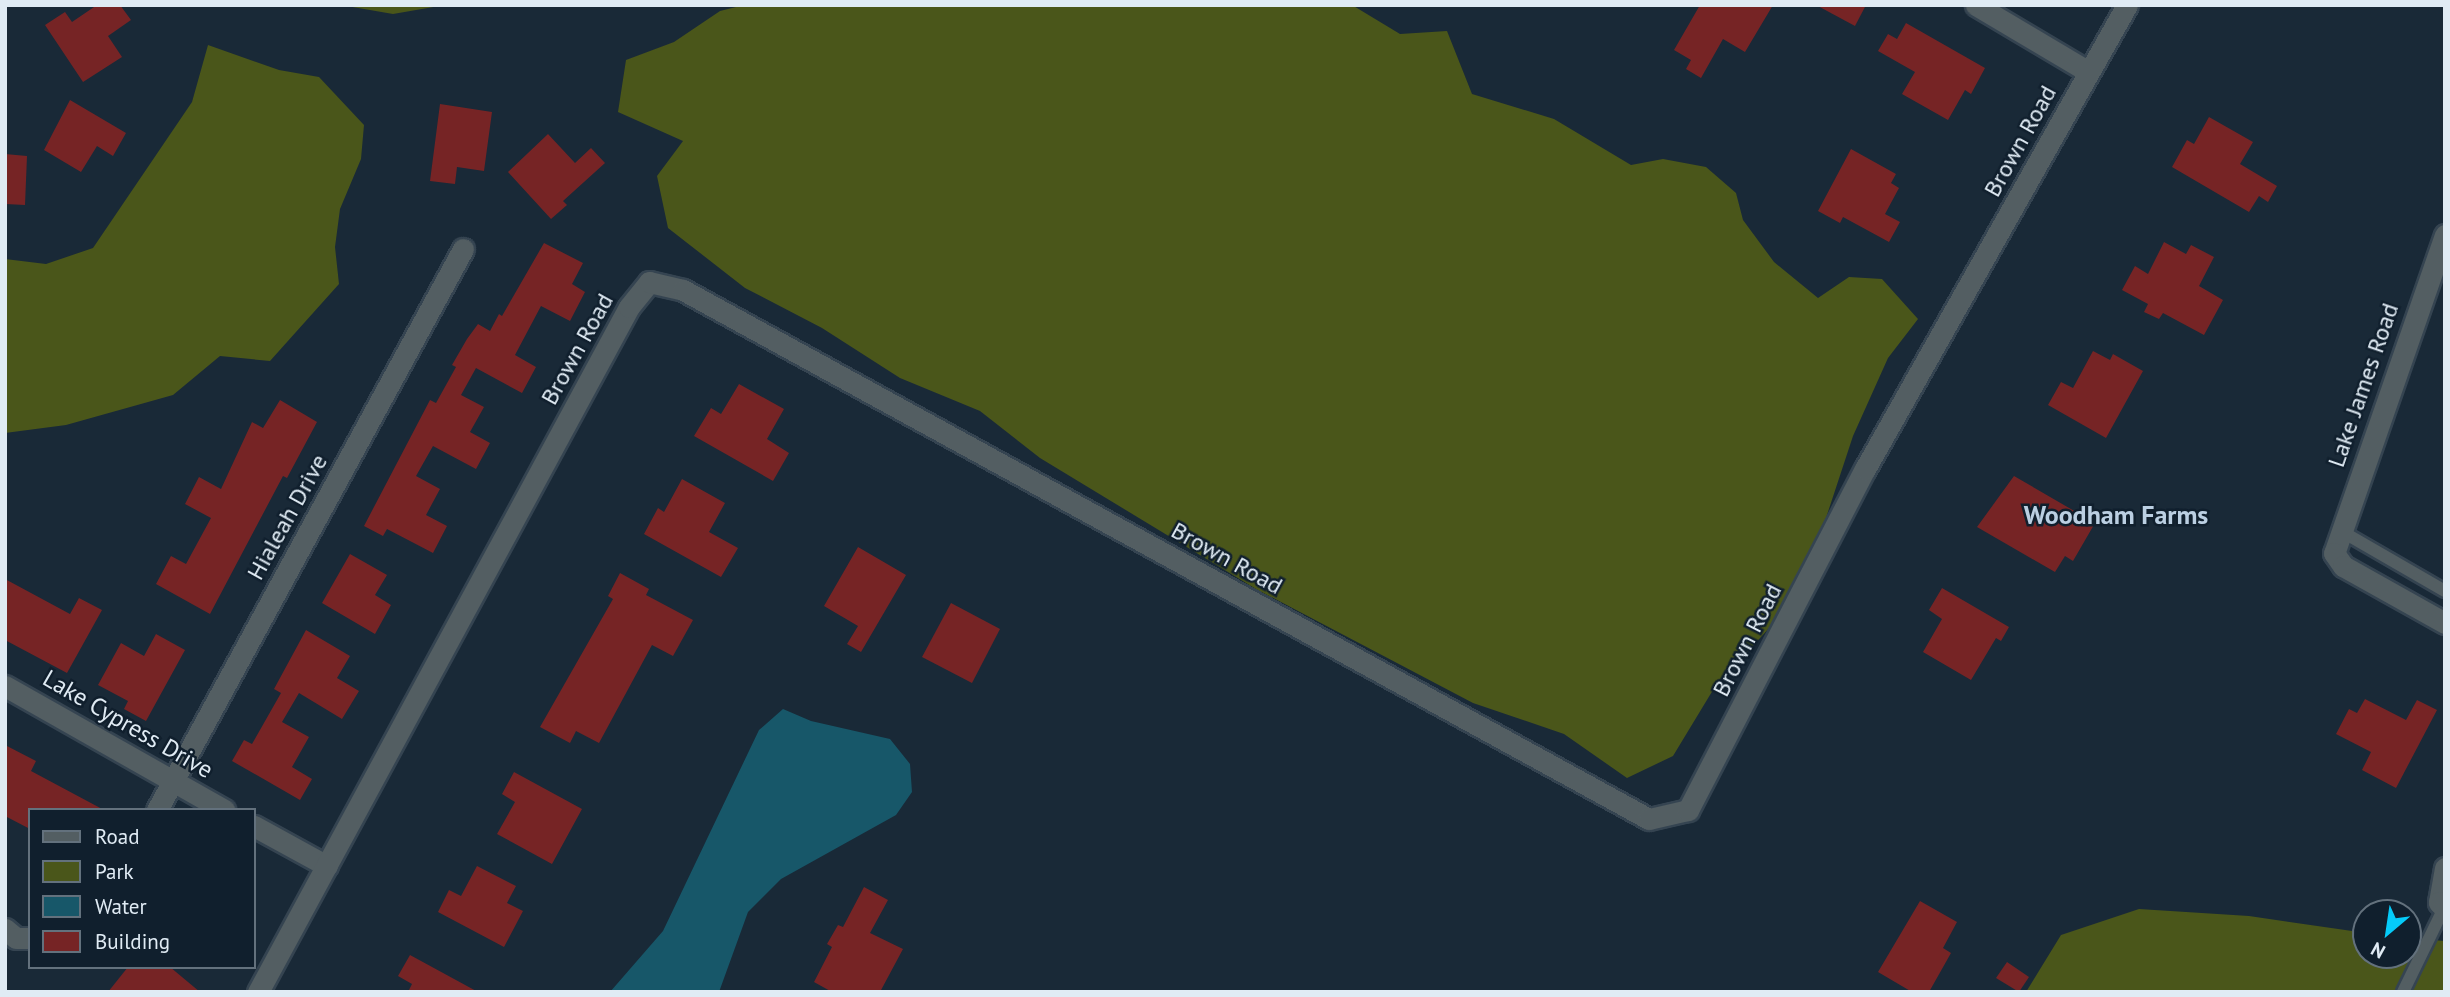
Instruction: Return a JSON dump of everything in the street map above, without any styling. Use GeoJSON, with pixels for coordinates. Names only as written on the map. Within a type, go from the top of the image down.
{"type":"FeatureCollection","features":[{"type":"Feature","properties":{"kind":"street"},"geometry":{"type":"LineString","coordinates":[[1976,5],[2089,72]]}},
{"type":"Feature","properties":{"kind":"street","name":"Brown Road"},"geometry":{"type":"LineString","coordinates":[[258,992],[629,307],[649,282],[683,290],[1648,818],[1688,810],[1865,469],[2127,5]]}},
{"type":"Feature","properties":{"kind":"street","name":"Lake James Road"},"geometry":{"type":"LineString","coordinates":[[2445,235],[2334,553],[2343,566],[2445,623]]}},
{"type":"Feature","properties":{"kind":"street","name":"Hialeah Drive"},"geometry":{"type":"LineString","coordinates":[[158,808],[463,249]]}},
{"type":"Feature","properties":{"kind":"street","name":"Lake Cypress Drive"},"geometry":{"type":"LineString","coordinates":[[5,686],[220,808]]}},
{"type":"Feature","properties":{"kind":"street"},"geometry":{"type":"LineString","coordinates":[[256,827],[327,866]]}},
{"type":"Feature","properties":{"kind":"street"},"geometry":{"type":"LineString","coordinates":[[2444,909],[2439,902],[2445,868]]}},
{"type":"Feature","properties":{"kind":"street"},"geometry":{"type":"LineString","coordinates":[[5,929],[16,938],[28,938]]}},
{"type":"Feature","properties":{"kind":"lane"},"geometry":{"type":"LineString","coordinates":[[2341,531],[2445,591]]}},
{"type":"Feature","properties":{"kind":"lane"},"geometry":{"type":"LineString","coordinates":[[2403,992],[2444,909]]}},
{"type":"Feature","properties":{"kind":"green space"},"geometry":{"type":"Polygon","coordinates":[[[341,5],[445,5],[393,14],[341,5]]]}},
{"type":"Feature","properties":{"kind":"green space"},"geometry":{"type":"Polygon","coordinates":[[[744,5],[1352,5],[1400,34],[1447,31],[1472,94],[1554,119],[1631,165],[1663,159],[1706,167],[1736,193],[1743,220],[1774,262],[1818,298],[1849,277],[1882,279],[1918,319],[1888,358],[1853,436],[1826,518],[1781,615],[1713,690],[1673,756],[1627,778],[1564,734],[1473,703],[1256,589],[1040,458],[980,411],[900,378],[822,328],[745,288],[668,228],[657,176],[683,141],[618,112],[626,60],[674,42],[720,11],[744,5]]]}},
{"type":"Feature","properties":{"kind":"green space"},"geometry":{"type":"Polygon","coordinates":[[[208,45],[279,70],[319,77],[364,125],[361,159],[340,209],[335,247],[339,284],[270,361],[220,356],[173,395],[66,425],[5,433],[5,259],[46,264],[93,248],[192,102],[208,45]]]}},
{"type":"Feature","properties":{"kind":"green space"},"geometry":{"type":"Polygon","coordinates":[[[2139,909],[2249,916],[2352,931],[2352,969],[2422,969],[2422,939],[2445,941],[2445,992],[2026,992],[2061,935],[2139,909]]]}},
{"type":"Feature","properties":{"kind":"water"},"geometry":{"type":"Polygon","coordinates":[[[783,709],[811,721],[890,739],[910,764],[912,792],[896,815],[781,879],[748,912],[719,992],[610,992],[663,931],[759,730],[783,709]]]}},
{"type":"Feature","properties":{"kind":"building"},"geometry":{"type":"Polygon","coordinates":[[[97,5],[120,5],[131,20],[108,36],[122,57],[83,82],[45,25],[65,12],[72,22],[97,5]]]}},
{"type":"Feature","properties":{"kind":"building"},"geometry":{"type":"Polygon","coordinates":[[[1700,5],[1773,5],[1745,52],[1723,39],[1701,78],[1686,69],[1691,60],[1674,50],[1700,5]]]}},
{"type":"Feature","properties":{"kind":"building"},"geometry":{"type":"Polygon","coordinates":[[[1816,5],[1866,5],[1855,26],[1816,5]]]}},
{"type":"Feature","properties":{"kind":"building"},"geometry":{"type":"Polygon","coordinates":[[[1906,23],[1985,68],[1971,94],[1965,90],[1948,120],[1902,94],[1915,72],[1878,51],[1888,34],[1897,39],[1906,23]]]}},
{"type":"Feature","properties":{"kind":"building"},"geometry":{"type":"Polygon","coordinates":[[[70,100],[126,133],[113,156],[97,146],[81,172],[44,150],[70,100]]]}},
{"type":"Feature","properties":{"kind":"building"},"geometry":{"type":"Polygon","coordinates":[[[440,104],[492,112],[484,171],[457,167],[455,184],[430,181],[440,104]]]}},
{"type":"Feature","properties":{"kind":"building"},"geometry":{"type":"Polygon","coordinates":[[[2209,117],[2253,142],[2240,164],[2277,186],[2268,202],[2259,196],[2249,212],[2172,167],[2187,140],[2194,144],[2209,117]]]}},
{"type":"Feature","properties":{"kind":"building"},"geometry":{"type":"Polygon","coordinates":[[[548,134],[575,163],[591,148],[605,163],[563,201],[567,205],[551,219],[508,172],[548,134]]]}},
{"type":"Feature","properties":{"kind":"building"},"geometry":{"type":"Polygon","coordinates":[[[1851,149],[1896,174],[1891,183],[1899,188],[1885,214],[1900,222],[1889,242],[1843,217],[1840,223],[1818,211],[1851,149]]]}},
{"type":"Feature","properties":{"kind":"building"},"geometry":{"type":"Polygon","coordinates":[[[5,154],[27,156],[25,205],[5,204],[5,154]]]}},
{"type":"Feature","properties":{"kind":"building"},"geometry":{"type":"Polygon","coordinates":[[[2164,242],[2186,254],[2191,245],[2214,257],[2199,286],[2223,300],[2204,335],[2163,313],[2159,319],[2144,312],[2148,304],[2122,290],[2135,266],[2148,274],[2164,242]]]}},
{"type":"Feature","properties":{"kind":"building"},"geometry":{"type":"Polygon","coordinates":[[[544,243],[583,263],[572,284],[585,292],[570,321],[541,306],[515,355],[536,367],[522,393],[476,368],[461,395],[484,407],[470,432],[490,443],[476,469],[433,446],[416,476],[440,489],[426,515],[447,526],[433,553],[387,529],[383,536],[364,526],[430,400],[436,403],[456,367],[452,365],[467,339],[478,324],[490,331],[499,314],[502,316],[544,243]]]}},
{"type":"Feature","properties":{"kind":"building"},"geometry":{"type":"Polygon","coordinates":[[[2093,351],[2110,360],[2113,354],[2143,371],[2106,438],[2048,405],[2061,382],[2073,388],[2093,351]]]}},
{"type":"Feature","properties":{"kind":"building"},"geometry":{"type":"Polygon","coordinates":[[[739,384],[784,409],[767,439],[789,453],[773,481],[694,436],[711,408],[721,414],[739,384]]]}},
{"type":"Feature","properties":{"kind":"building"},"geometry":{"type":"Polygon","coordinates":[[[280,400],[317,422],[287,478],[283,476],[210,614],[156,584],[171,556],[186,564],[211,518],[185,504],[199,477],[221,489],[252,422],[263,428],[280,400]]]}},
{"type":"Feature","properties":{"kind":"building"},"geometry":{"type":"Polygon","coordinates":[[[2014,476],[2095,523],[2073,561],[2065,556],[2055,572],[1977,527],[2014,476]]]}},
{"type":"Feature","properties":{"kind":"building"},"geometry":{"type":"Polygon","coordinates":[[[682,479],[725,503],[709,532],[738,548],[721,577],[644,534],[658,508],[664,512],[682,479]]]}},
{"type":"Feature","properties":{"kind":"building"},"geometry":{"type":"Polygon","coordinates":[[[858,547],[906,575],[861,652],[847,644],[858,626],[824,606],[858,547]]]}},
{"type":"Feature","properties":{"kind":"building"},"geometry":{"type":"Polygon","coordinates":[[[350,554],[387,575],[375,595],[391,605],[375,634],[322,603],[350,554]]]}},
{"type":"Feature","properties":{"kind":"building"},"geometry":{"type":"Polygon","coordinates":[[[620,573],[649,589],[646,595],[693,620],[673,656],[652,645],[599,743],[576,731],[570,743],[540,727],[613,599],[608,596],[620,573]]]}},
{"type":"Feature","properties":{"kind":"building"},"geometry":{"type":"Polygon","coordinates":[[[5,579],[70,614],[79,598],[102,610],[67,673],[5,640],[5,579]]]}},
{"type":"Feature","properties":{"kind":"building"},"geometry":{"type":"Polygon","coordinates":[[[1942,588],[2009,627],[2001,641],[1996,638],[1971,680],[1923,652],[1942,619],[1929,610],[1942,588]]]}},
{"type":"Feature","properties":{"kind":"building"},"geometry":{"type":"Polygon","coordinates":[[[951,603],[1000,629],[972,683],[922,657],[951,603]]]}},
{"type":"Feature","properties":{"kind":"building"},"geometry":{"type":"Polygon","coordinates":[[[306,630],[350,656],[337,678],[359,691],[342,719],[299,693],[282,722],[309,737],[292,767],[312,779],[300,800],[232,761],[244,740],[252,744],[281,693],[274,689],[306,630]]]}},
{"type":"Feature","properties":{"kind":"building"},"geometry":{"type":"Polygon","coordinates":[[[156,634],[185,650],[146,721],[124,709],[128,701],[98,685],[121,643],[144,656],[156,634]]]}},
{"type":"Feature","properties":{"kind":"building"},"geometry":{"type":"Polygon","coordinates":[[[2365,699],[2406,720],[2417,700],[2437,710],[2396,788],[2362,770],[2371,752],[2336,734],[2349,709],[2357,713],[2365,699]]]}},
{"type":"Feature","properties":{"kind":"building"},"geometry":{"type":"Polygon","coordinates":[[[5,745],[36,761],[31,771],[100,808],[28,808],[28,828],[5,816],[5,745]]]}},
{"type":"Feature","properties":{"kind":"building"},"geometry":{"type":"Polygon","coordinates":[[[514,772],[582,809],[552,864],[497,834],[515,802],[502,794],[514,772]]]}},
{"type":"Feature","properties":{"kind":"building"},"geometry":{"type":"Polygon","coordinates":[[[477,866],[516,886],[507,903],[523,911],[504,947],[438,912],[449,890],[461,896],[477,866]]]}},
{"type":"Feature","properties":{"kind":"building"},"geometry":{"type":"Polygon","coordinates":[[[864,887],[888,900],[870,933],[903,949],[880,992],[832,992],[814,982],[832,947],[827,944],[838,925],[843,927],[864,887]]]}},
{"type":"Feature","properties":{"kind":"building"},"geometry":{"type":"Polygon","coordinates":[[[1920,901],[1957,922],[1943,948],[1951,953],[1929,992],[1912,992],[1878,972],[1920,901]]]}},
{"type":"Feature","properties":{"kind":"building"},"geometry":{"type":"Polygon","coordinates":[[[410,955],[478,992],[408,992],[412,984],[398,976],[410,955]]]}},
{"type":"Feature","properties":{"kind":"building"},"geometry":{"type":"Polygon","coordinates":[[[2007,962],[2029,977],[2019,992],[1996,978],[2007,962]]]}},
{"type":"Feature","properties":{"kind":"building"},"geometry":{"type":"Polygon","coordinates":[[[126,969],[172,969],[200,992],[108,992],[126,969]]]}},
{"type":"Feature","properties":{"kind":"district","name":"Woodham Farms"},"geometry":{"type":"Point","coordinates":[2116,515]}}]}
